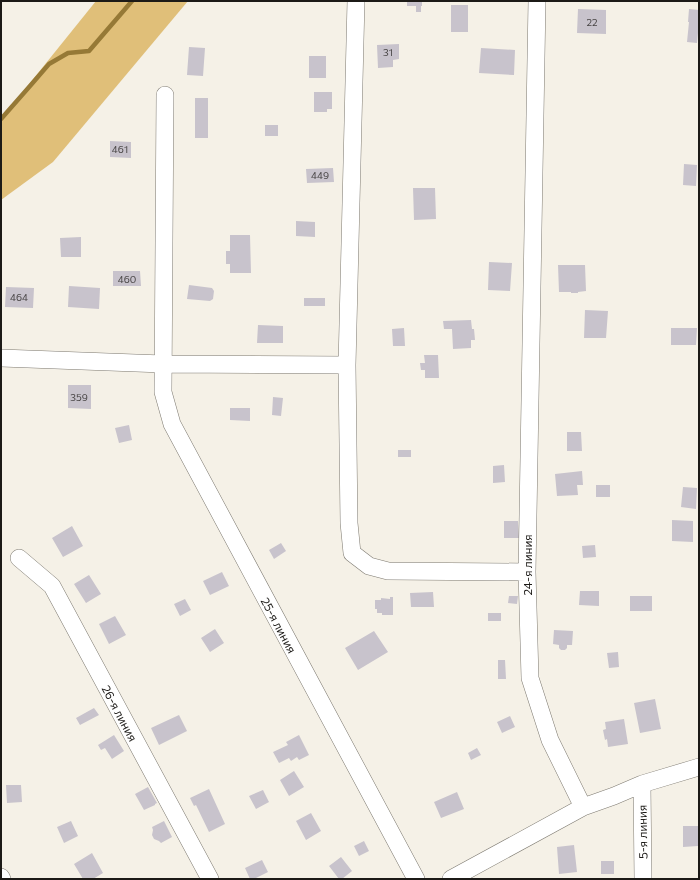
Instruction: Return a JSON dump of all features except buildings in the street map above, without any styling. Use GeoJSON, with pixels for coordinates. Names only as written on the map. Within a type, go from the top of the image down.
{"type":"FeatureCollection","features":[{"type":"Feature","properties":{"kind":"street"},"geometry":{"type":"LineString","coordinates":[[356,1],[347,365],[349,523],[352,553],[369,566],[388,571],[526,572]]}},
{"type":"Feature","properties":{"kind":"street","name":"24-я линия"},"geometry":{"type":"LineString","coordinates":[[537,1],[526,572],[530,678],[550,740],[583,807]]}},
{"type":"Feature","properties":{"kind":"street","name":"25-я линия"},"geometry":{"type":"LineString","coordinates":[[165,95],[163,392],[172,424],[416,879]]}},
{"type":"Feature","properties":{"kind":"street"},"geometry":{"type":"LineString","coordinates":[[1,358],[164,364],[347,365]]}},
{"type":"Feature","properties":{"kind":"street","name":"26-я линия"},"geometry":{"type":"LineString","coordinates":[[19,558],[52,586],[210,879]]}},
{"type":"Feature","properties":{"kind":"street"},"geometry":{"type":"LineString","coordinates":[[451,879],[480,871],[583,807],[642,784],[699,767]]}},
{"type":"Feature","properties":{"kind":"street","name":"5-я линия"},"geometry":{"type":"LineString","coordinates":[[642,784],[643,879]]}},
{"type":"Feature","properties":{"kind":"shaded area"},"geometry":{"type":"Polygon","coordinates":[[[96,1],[188,1],[53,162],[1,200],[1,119],[96,1]]]}},
{"type":"Feature","properties":{"kind":"waterway"},"geometry":{"type":"LineString","coordinates":[[1,119],[49,64],[68,53],[89,51],[132,1]]}}]}
